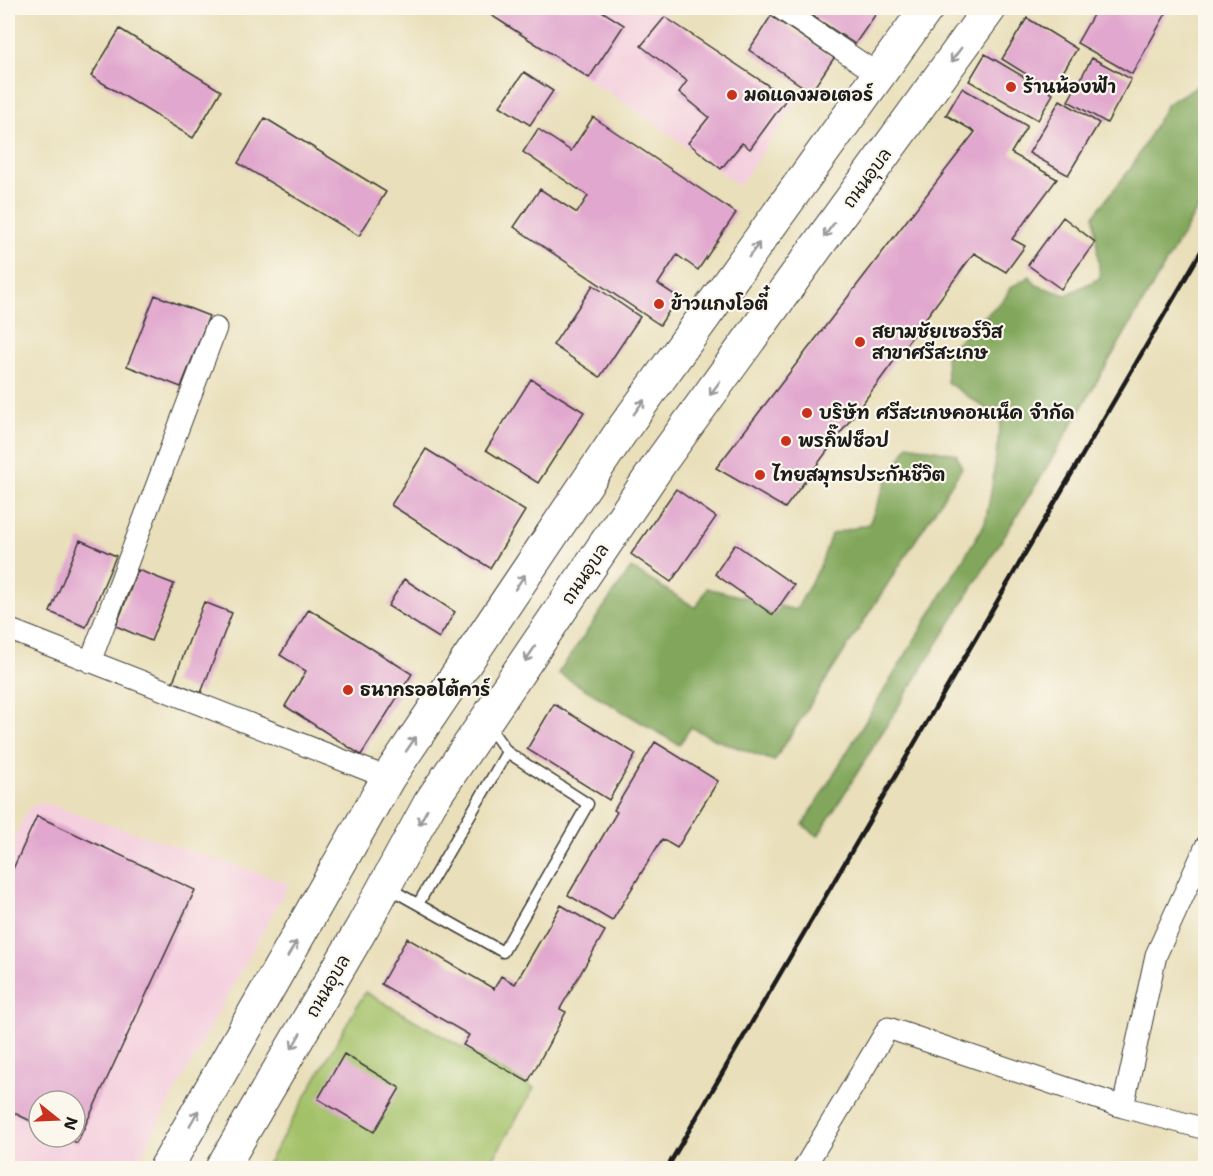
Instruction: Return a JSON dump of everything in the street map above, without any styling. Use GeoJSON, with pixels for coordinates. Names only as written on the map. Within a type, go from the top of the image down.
{"type":"FeatureCollection","features":[{"type":"Feature","properties":{"kind":"main road"},"geometry":{"type":"LineString","coordinates":[[166,1168],[388,778],[605,455],[927,8]]}},
{"type":"Feature","properties":{"kind":"main road","name":"ถนนอุบล"},"geometry":{"type":"LineString","coordinates":[[222,1168],[363,926],[430,803],[645,484],[990,8]]}},
{"type":"Feature","properties":{"kind":"main road"},"geometry":{"type":"LineString","coordinates":[[319,901],[363,926]]}},
{"type":"Feature","properties":{"kind":"street"},"geometry":{"type":"LineString","coordinates":[[780,8],[879,75]]}},
{"type":"Feature","properties":{"kind":"street"},"geometry":{"type":"LineString","coordinates":[[90,662],[216,328]]}},
{"type":"Feature","properties":{"kind":"street"},"geometry":{"type":"LineString","coordinates":[[8,629],[388,778]]}},
{"type":"Feature","properties":{"kind":"street"},"geometry":{"type":"LineString","coordinates":[[1123,1107],[1156,955],[1206,846]]}},
{"type":"Feature","properties":{"kind":"street"},"geometry":{"type":"LineString","coordinates":[[804,1168],[888,1028],[1123,1107],[1206,1129]]}},
{"type":"Feature","properties":{"kind":"lane"},"geometry":{"type":"LineString","coordinates":[[385,886],[503,952],[588,804],[507,752],[485,722]]}},
{"type":"Feature","properties":{"kind":"lane"},"geometry":{"type":"LineString","coordinates":[[418,904],[507,752]]}},
{"type":"Feature","properties":{"kind":"shaded area"},"geometry":{"type":"Polygon","coordinates":[[[474,8],[654,8],[799,100],[739,186],[650,120],[507,26],[474,8]]]}},
{"type":"Feature","properties":{"kind":"shaded area"},"geometry":{"type":"Polygon","coordinates":[[[41,802],[289,883],[134,1168],[8,1168],[8,851],[28,809],[41,802]]]}},
{"type":"Feature","properties":{"kind":"green space"},"geometry":{"type":"Polygon","coordinates":[[[1205,81],[1205,196],[1044,472],[818,836],[803,825],[985,523],[1001,419],[947,382],[946,352],[1005,298],[1010,288],[1030,276],[1036,285],[1066,295],[1100,278],[1094,215],[1131,168],[1167,104],[1205,81]]]}},
{"type":"Feature","properties":{"kind":"green space"},"geometry":{"type":"Polygon","coordinates":[[[908,445],[956,454],[962,468],[774,761],[714,739],[691,727],[679,745],[558,673],[631,568],[696,608],[707,588],[796,610],[821,564],[831,534],[869,524],[886,482],[908,445]]]}},
{"type":"Feature","properties":{"kind":"green space"},"geometry":{"type":"Polygon","coordinates":[[[365,992],[534,1088],[488,1168],[265,1168],[365,992]]]}},
{"type":"Feature","properties":{"kind":"building"},"geometry":{"type":"Polygon","coordinates":[[[480,8],[597,8],[624,25],[589,78],[480,8]]]}},
{"type":"Feature","properties":{"kind":"building"},"geometry":{"type":"Polygon","coordinates":[[[801,8],[880,8],[855,44],[801,8]]]}},
{"type":"Feature","properties":{"kind":"building"},"geometry":{"type":"Polygon","coordinates":[[[1097,8],[1169,8],[1132,74],[1077,43],[1097,8]]]}},
{"type":"Feature","properties":{"kind":"building"},"geometry":{"type":"Polygon","coordinates":[[[771,16],[834,58],[811,92],[749,50],[771,16]]]}},
{"type":"Feature","properties":{"kind":"building","name":"มดแดงมอเตอร์"},"geometry":{"type":"Polygon","coordinates":[[[665,17],[787,98],[750,149],[742,143],[721,169],[688,143],[709,117],[679,92],[687,81],[641,46],[665,17]]]}},
{"type":"Feature","properties":{"kind":"building"},"geometry":{"type":"Polygon","coordinates":[[[1027,18],[1077,49],[1052,90],[1002,59],[1027,18]]]}},
{"type":"Feature","properties":{"kind":"building"},"geometry":{"type":"Polygon","coordinates":[[[120,29],[221,91],[193,138],[91,76],[120,29]]]}},
{"type":"Feature","properties":{"kind":"building","name":"ร้านน้องฟ้า"},"geometry":{"type":"Polygon","coordinates":[[[985,54],[1053,94],[1038,120],[969,81],[985,54]]]}},
{"type":"Feature","properties":{"kind":"building"},"geometry":{"type":"Polygon","coordinates":[[[1092,58],[1131,79],[1107,123],[1068,101],[1092,58]]]}},
{"type":"Feature","properties":{"kind":"building"},"geometry":{"type":"Polygon","coordinates":[[[524,72],[553,91],[530,125],[500,106],[524,72]]]}},
{"type":"Feature","properties":{"kind":"building"},"geometry":{"type":"Polygon","coordinates":[[[962,88],[1027,126],[1011,153],[1057,179],[1012,239],[1025,246],[1006,272],[974,253],[785,508],[716,468],[975,132],[946,115],[962,88]]]}},
{"type":"Feature","properties":{"kind":"building"},"geometry":{"type":"Polygon","coordinates":[[[1060,100],[1099,123],[1068,175],[1029,153],[1060,100]]]}},
{"type":"Feature","properties":{"kind":"building"},"geometry":{"type":"Polygon","coordinates":[[[593,117],[736,213],[698,270],[677,255],[658,284],[678,297],[660,325],[514,227],[540,189],[577,213],[588,196],[523,152],[538,129],[571,151],[593,117]]]}},
{"type":"Feature","properties":{"kind":"building"},"geometry":{"type":"Polygon","coordinates":[[[265,118],[386,192],[359,236],[238,163],[265,118]]]}},
{"type":"Feature","properties":{"kind":"building"},"geometry":{"type":"Polygon","coordinates":[[[1063,217],[1095,242],[1061,289],[1028,265],[1063,217]]]}},
{"type":"Feature","properties":{"kind":"building"},"geometry":{"type":"Polygon","coordinates":[[[593,285],[640,317],[600,377],[553,345],[593,285]]]}},
{"type":"Feature","properties":{"kind":"building"},"geometry":{"type":"Polygon","coordinates":[[[155,295],[209,316],[181,387],[127,366],[155,295]]]}},
{"type":"Feature","properties":{"kind":"building"},"geometry":{"type":"Polygon","coordinates":[[[531,379],[584,412],[538,483],[486,450],[531,379]]]}},
{"type":"Feature","properties":{"kind":"building"},"geometry":{"type":"Polygon","coordinates":[[[426,449],[525,511],[490,568],[391,505],[426,449]]]}},
{"type":"Feature","properties":{"kind":"building"},"geometry":{"type":"Polygon","coordinates":[[[676,489],[716,517],[671,582],[631,554],[676,489]]]}},
{"type":"Feature","properties":{"kind":"building"},"geometry":{"type":"Polygon","coordinates":[[[80,540],[116,556],[86,627],[50,612],[80,540]]]}},
{"type":"Feature","properties":{"kind":"building"},"geometry":{"type":"Polygon","coordinates":[[[735,544],[794,585],[773,615],[715,574],[735,544]]]}},
{"type":"Feature","properties":{"kind":"building"},"geometry":{"type":"Polygon","coordinates":[[[138,570],[174,584],[151,641],[116,626],[138,570]]]}},
{"type":"Feature","properties":{"kind":"building"},"geometry":{"type":"Polygon","coordinates":[[[404,579],[455,612],[439,638],[388,606],[404,579]]]}},
{"type":"Feature","properties":{"kind":"building"},"geometry":{"type":"Polygon","coordinates":[[[204,602],[232,613],[201,693],[173,682],[204,602]]]}},
{"type":"Feature","properties":{"kind":"building","name":"ธนากรออโต้คาร์"},"geometry":{"type":"Polygon","coordinates":[[[309,609],[412,674],[361,755],[285,706],[306,671],[280,655],[309,609]]]}},
{"type":"Feature","properties":{"kind":"building"},"geometry":{"type":"Polygon","coordinates":[[[554,704],[636,754],[609,800],[527,749],[554,704]]]}},
{"type":"Feature","properties":{"kind":"building"},"geometry":{"type":"Polygon","coordinates":[[[655,742],[718,781],[677,848],[662,839],[612,921],[568,895],[617,812],[614,810],[655,742]]]}},
{"type":"Feature","properties":{"kind":"building"},"geometry":{"type":"Polygon","coordinates":[[[37,816],[195,890],[87,1122],[87,1089],[27,1089],[27,1119],[8,1110],[8,880],[37,816]]]}},
{"type":"Feature","properties":{"kind":"building"},"geometry":{"type":"Polygon","coordinates":[[[561,905],[605,931],[560,1009],[566,1012],[528,1082],[463,1045],[469,1035],[381,984],[407,938],[494,989],[501,976],[515,984],[561,905]]]}},
{"type":"Feature","properties":{"kind":"building"},"geometry":{"type":"Polygon","coordinates":[[[344,1054],[400,1088],[374,1132],[318,1099],[344,1054]]]}},
{"type":"Feature","properties":{"kind":"railway"},"geometry":{"type":"LineString","coordinates":[[667,1168],[1206,243]]}},
{"type":"Feature","properties":{"kind":"place","name":"ร้านน้องฟ้า"},"geometry":{"type":"Point","coordinates":[1011,87]}},
{"type":"Feature","properties":{"kind":"place","name":"มดแดงมอเตอร์"},"geometry":{"type":"Point","coordinates":[732,95]}},
{"type":"Feature","properties":{"kind":"place","name":"ข้าวแกงโอตี๋"},"geometry":{"type":"Point","coordinates":[659,304]}},
{"type":"Feature","properties":{"kind":"place","name":"สยามชัยเซอร์วิส สาขาศรีสะเกษ"},"geometry":{"type":"Point","coordinates":[860,342]}},
{"type":"Feature","properties":{"kind":"place","name":"บริษัท ศรีสะเกษคอนเน็ค จำกัด"},"geometry":{"type":"Point","coordinates":[807,413]}},
{"type":"Feature","properties":{"kind":"place","name":"พรกิ๊ฟช็อป"},"geometry":{"type":"Point","coordinates":[786,441]}},
{"type":"Feature","properties":{"kind":"place","name":"ไทยสมุทรประกันชีวิต"},"geometry":{"type":"Point","coordinates":[760,475]}},
{"type":"Feature","properties":{"kind":"place","name":"ธนากรออโต้คาร์"},"geometry":{"type":"Point","coordinates":[348,690]}}]}
